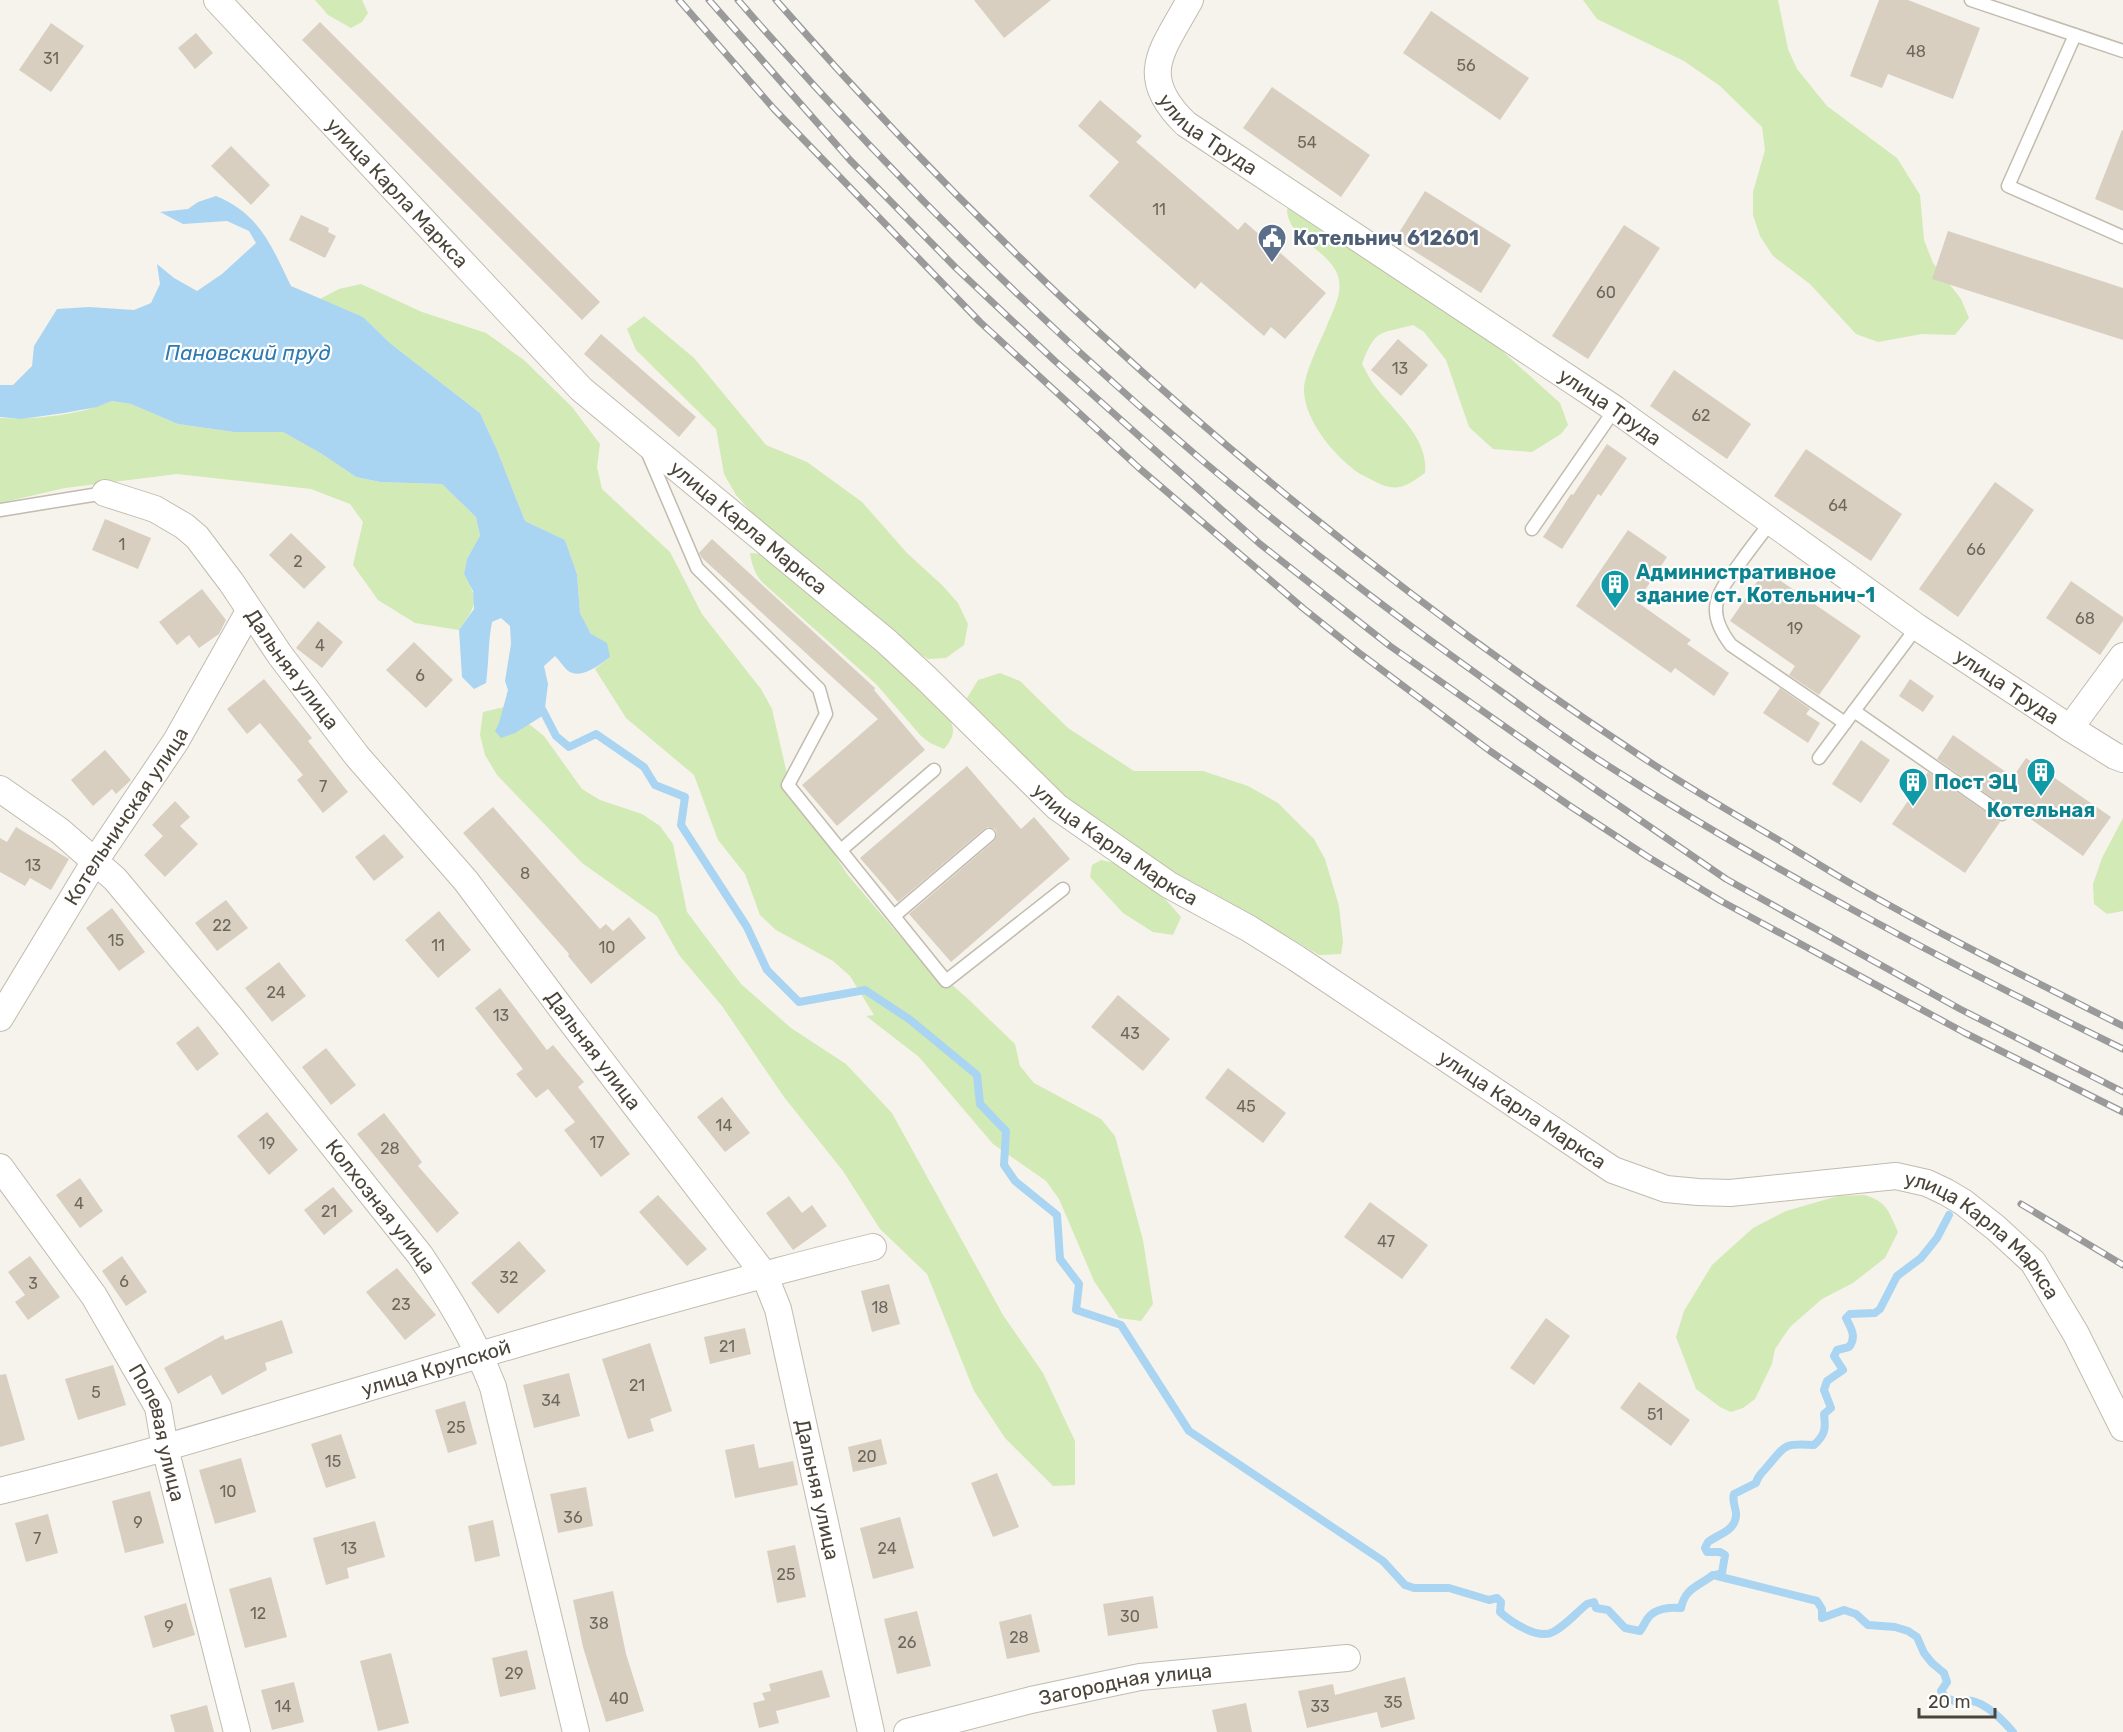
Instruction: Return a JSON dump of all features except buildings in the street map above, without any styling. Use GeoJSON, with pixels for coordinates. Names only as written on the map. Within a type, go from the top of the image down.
{"type":"FeatureCollection","features":[{"type":"Feature","properties":{"kind":"street","name":"улица Карла Маркса"},"geometry":{"type":"LineString","coordinates":[[217,0],[581,389],[886,641],[1057,807],[1169,885],[1248,928],[1296,958],[1613,1170],[1665,1189],[1720,1193],[1771,1190],[1896,1176],[1927,1183],[1963,1202],[1996,1228],[2032,1262],[2076,1334],[2123,1428]]}},
{"type":"Feature","properties":{"kind":"street","name":"улица Труда"},"geometry":{"type":"LineString","coordinates":[[1190,0],[1162,51],[1157,77],[1166,102],[1180,118],[1615,408],[1917,627],[2070,728],[2123,656]]}},
{"type":"Feature","properties":{"kind":"street","name":"Дальняя улица"},"geometry":{"type":"LineString","coordinates":[[105,493],[155,510],[184,526],[197,537],[357,756],[466,881],[764,1274],[778,1309],[871,1732]]}},
{"type":"Feature","properties":{"kind":"street","name":"Котельничская улица"},"geometry":{"type":"LineString","coordinates":[[0,1018],[95,861],[176,741],[249,611]]}},
{"type":"Feature","properties":{"kind":"street"},"geometry":{"type":"LineString","coordinates":[[2070,728],[2123,759]]}},
{"type":"Feature","properties":{"kind":"street","name":"Колхозная улица"},"geometry":{"type":"LineString","coordinates":[[0,789],[60,831],[115,879],[180,956],[420,1255],[480,1354],[493,1387],[576,1732]]}},
{"type":"Feature","properties":{"kind":"street","name":"Полевая улица"},"geometry":{"type":"LineString","coordinates":[[0,1167],[94,1296],[158,1407],[165,1448],[237,1732]]}},
{"type":"Feature","properties":{"kind":"street","name":"улица Крупской"},"geometry":{"type":"LineString","coordinates":[[0,1491],[165,1448],[480,1354],[764,1274],[873,1247]]}},
{"type":"Feature","properties":{"kind":"street","name":"Загородная улица"},"geometry":{"type":"LineString","coordinates":[[908,1732],[1031,1700],[1140,1677],[1347,1658]]}},
{"type":"Feature","properties":{"kind":"lane"},"geometry":{"type":"LineString","coordinates":[[1971,0],[2123,51]]}},
{"type":"Feature","properties":{"kind":"lane"},"geometry":{"type":"LineString","coordinates":[[2075,35],[2008,186],[2123,237]]}},
{"type":"Feature","properties":{"kind":"lane"},"geometry":{"type":"LineString","coordinates":[[1532,529],[1615,408]]}},
{"type":"Feature","properties":{"kind":"lane"},"geometry":{"type":"LineString","coordinates":[[644,442],[697,568],[819,689],[826,714],[788,785],[946,981],[1063,889]]}},
{"type":"Feature","properties":{"kind":"lane"},"geometry":{"type":"LineString","coordinates":[[0,510],[105,493]]}},
{"type":"Feature","properties":{"kind":"lane"},"geometry":{"type":"LineString","coordinates":[[1771,522],[1719,591],[1716,616],[1722,634],[1731,645],[1845,723]]}},
{"type":"Feature","properties":{"kind":"lane"},"geometry":{"type":"LineString","coordinates":[[1820,758],[1917,627]]}},
{"type":"Feature","properties":{"kind":"lane"},"geometry":{"type":"LineString","coordinates":[[1854,711],[2002,814]]}},
{"type":"Feature","properties":{"kind":"lane"},"geometry":{"type":"LineString","coordinates":[[841,850],[934,770]]}},
{"type":"Feature","properties":{"kind":"lane"},"geometry":{"type":"LineString","coordinates":[[894,916],[988,835]]}},
{"type":"Feature","properties":{"kind":"green space"},"geometry":{"type":"Polygon","coordinates":[[[315,0],[362,0],[368,13],[362,22],[351,28],[328,15],[315,0]]]}},
{"type":"Feature","properties":{"kind":"green space"},"geometry":{"type":"Polygon","coordinates":[[[1583,0],[1778,0],[1788,49],[1797,69],[1827,106],[1897,158],[1920,195],[1924,240],[1933,263],[1961,299],[1969,318],[1955,335],[1922,334],[1878,342],[1856,334],[1810,284],[1773,256],[1760,236],[1753,215],[1753,192],[1765,150],[1762,127],[1720,86],[1684,61],[1597,19],[1583,0]]]}},
{"type":"Feature","properties":{"kind":"green space"},"geometry":{"type":"Polygon","coordinates":[[[1297,207],[1317,216],[1369,262],[1480,331],[1560,403],[1568,425],[1561,434],[1532,452],[1493,449],[1469,427],[1446,360],[1424,332],[1413,325],[1380,335],[1371,344],[1362,364],[1374,385],[1416,436],[1425,460],[1425,473],[1400,487],[1387,487],[1354,470],[1328,444],[1309,414],[1306,403],[1304,385],[1306,378],[1336,305],[1340,286],[1335,270],[1329,261],[1294,229],[1289,220],[1287,209],[1297,207]]]}},
{"type":"Feature","properties":{"kind":"green space"},"geometry":{"type":"Polygon","coordinates":[[[361,284],[422,312],[486,333],[524,360],[572,407],[600,444],[597,467],[602,489],[670,552],[702,614],[761,689],[772,709],[787,774],[797,796],[847,874],[909,947],[1015,1044],[1020,1066],[1034,1083],[1101,1119],[1115,1136],[1143,1240],[1153,1304],[1141,1321],[1119,1318],[1094,1281],[1059,1199],[1046,1181],[993,1144],[919,1057],[866,1016],[874,1015],[850,976],[833,961],[776,930],[760,915],[745,874],[718,840],[694,775],[626,718],[595,669],[610,657],[591,634],[580,613],[577,574],[565,540],[525,521],[480,413],[391,344],[363,317],[320,299],[339,289],[361,284]]]}},
{"type":"Feature","properties":{"kind":"green space"},"geometry":{"type":"Polygon","coordinates":[[[644,316],[694,358],[766,445],[807,462],[862,502],[907,553],[958,603],[968,624],[964,645],[946,658],[928,659],[834,597],[766,529],[736,495],[724,474],[716,429],[636,350],[627,329],[644,316]]]}},
{"type":"Feature","properties":{"kind":"green space"},"geometry":{"type":"Polygon","coordinates":[[[112,401],[131,404],[178,424],[234,432],[283,432],[356,477],[380,482],[442,484],[476,517],[480,537],[467,559],[464,574],[472,591],[474,603],[459,630],[415,623],[378,600],[353,565],[363,522],[350,504],[311,489],[177,474],[65,488],[0,503],[0,418],[57,416],[86,410],[112,401]]]}},
{"type":"Feature","properties":{"kind":"green space"},"geometry":{"type":"Polygon","coordinates":[[[750,553],[761,554],[770,559],[935,702],[952,724],[952,735],[944,749],[921,736],[876,684],[763,583],[754,570],[750,553]]]}},
{"type":"Feature","properties":{"kind":"green space"},"geometry":{"type":"Polygon","coordinates":[[[1000,673],[1020,681],[1068,728],[1134,771],[1203,771],[1248,786],[1278,803],[1314,839],[1325,859],[1339,906],[1343,942],[1341,954],[1319,955],[1210,891],[1168,878],[1059,798],[979,717],[967,698],[978,680],[1000,673]]]}},
{"type":"Feature","properties":{"kind":"green space"},"geometry":{"type":"Polygon","coordinates":[[[509,708],[544,736],[582,789],[600,800],[642,814],[660,826],[673,844],[687,912],[741,984],[791,1028],[846,1064],[892,1113],[1003,1315],[1043,1373],[1075,1441],[1075,1485],[1053,1486],[1005,1438],[974,1391],[927,1274],[880,1229],[843,1171],[784,1097],[722,1006],[679,955],[657,916],[582,863],[497,775],[485,755],[480,735],[483,712],[509,708]]]}},
{"type":"Feature","properties":{"kind":"green space"},"geometry":{"type":"Polygon","coordinates":[[[2123,818],[2123,911],[2107,914],[2094,904],[2093,884],[2102,858],[2123,818]]]}},
{"type":"Feature","properties":{"kind":"green space"},"geometry":{"type":"Polygon","coordinates":[[[1101,860],[1123,865],[1166,900],[1181,917],[1173,935],[1153,932],[1123,913],[1090,877],[1092,865],[1101,860]]]}},
{"type":"Feature","properties":{"kind":"green space"},"geometry":{"type":"Polygon","coordinates":[[[1864,1195],[1878,1200],[1886,1208],[1898,1232],[1885,1258],[1853,1283],[1822,1299],[1790,1327],[1775,1349],[1772,1364],[1755,1399],[1743,1408],[1731,1412],[1720,1407],[1696,1389],[1676,1337],[1684,1311],[1712,1265],[1753,1228],[1786,1211],[1838,1196],[1864,1195]]]}},
{"type":"Feature","properties":{"kind":"water","name":"Пановский пруд"},"geometry":{"type":"Polygon","coordinates":[[[216,196],[231,203],[254,222],[270,245],[291,286],[363,317],[391,344],[480,413],[525,521],[565,540],[577,574],[580,613],[591,634],[607,643],[610,657],[589,671],[578,674],[567,670],[555,656],[544,666],[548,684],[544,715],[515,733],[501,738],[495,731],[508,690],[505,681],[511,644],[510,626],[501,618],[492,622],[486,683],[474,689],[462,677],[459,630],[474,609],[473,591],[464,574],[467,559],[480,536],[476,517],[442,484],[380,482],[356,477],[283,432],[234,432],[178,424],[131,404],[112,401],[97,407],[64,413],[21,419],[0,417],[0,385],[13,385],[32,366],[34,346],[57,309],[89,307],[134,310],[151,303],[160,284],[157,264],[174,278],[197,291],[222,274],[256,243],[249,231],[227,221],[183,224],[160,212],[188,209],[198,202],[216,196]]]}},
{"type":"Feature","properties":{"kind":"waterway"},"geometry":{"type":"LineString","coordinates":[[540,705],[556,736],[569,747],[596,734],[644,767],[655,785],[685,797],[681,825],[747,927],[767,970],[799,1002],[865,990],[909,1019],[977,1075],[980,1104],[1006,1131],[1004,1165],[1015,1181],[1057,1215],[1060,1259],[1079,1284],[1076,1310],[1121,1325],[1189,1431],[1383,1561],[1405,1585],[1414,1588],[1449,1588],[1489,1600],[1497,1598],[1501,1602],[1500,1612],[1525,1629],[1540,1634],[1553,1632],[1587,1604],[1594,1602],[1596,1608],[1608,1610],[1625,1628],[1640,1631],[1655,1612],[1668,1608],[1681,1608],[1689,1592],[1713,1575],[1817,1601],[1822,1609],[1822,1618],[1844,1610],[1856,1614],[1868,1625],[1895,1627],[1908,1631],[1917,1637],[1924,1653],[1944,1673],[1947,1682],[1941,1691],[1946,1698],[1957,1702],[1965,1700],[1981,1704],[2013,1732]]}},
{"type":"Feature","properties":{"kind":"waterway"},"geometry":{"type":"LineString","coordinates":[[1715,1575],[1722,1573],[1725,1555],[1720,1552],[1707,1552],[1705,1548],[1708,1542],[1733,1524],[1736,1513],[1734,1494],[1756,1483],[1777,1454],[1786,1447],[1814,1445],[1823,1435],[1824,1414],[1831,1408],[1824,1390],[1827,1381],[1843,1370],[1834,1356],[1837,1350],[1849,1347],[1853,1340],[1846,1318],[1850,1314],[1875,1313],[1880,1309],[1897,1276],[1921,1258],[1937,1238],[1949,1215]]}},
{"type":"Feature","properties":{"kind":"railway"},"geometry":{"type":"LineString","coordinates":[[679,0],[774,109],[980,322],[1139,468],[1304,609],[1358,652],[1490,751],[1570,806],[1721,901],[1965,1033],[2123,1112]]}},
{"type":"Feature","properties":{"kind":"railway"},"geometry":{"type":"LineString","coordinates":[[709,0],[850,160],[956,268],[1055,361],[1260,544],[1390,646],[1726,879],[1960,1009],[2123,1092]]}},
{"type":"Feature","properties":{"kind":"railway"},"geometry":{"type":"LineString","coordinates":[[738,0],[904,181],[1081,353],[1173,435],[1364,591],[1565,737],[1662,800],[1857,912],[2123,1049]]}},
{"type":"Feature","properties":{"kind":"railway"},"geometry":{"type":"LineString","coordinates":[[776,0],[973,212],[1077,312],[1185,409],[1295,502],[1409,592],[1526,677],[1694,790],[1890,905],[2123,1026]]}},
{"type":"Feature","properties":{"kind":"railway"},"geometry":{"type":"LineString","coordinates":[[2021,1204],[2123,1265]]}},
{"type":"Feature","properties":{"kind":"place","name":"Котельнич 612601"},"geometry":{"type":"Point","coordinates":[1272,264]}},
{"type":"Feature","properties":{"kind":"place","name":"Административное здание ст. Котельнич-1"},"geometry":{"type":"Point","coordinates":[1615,610]}},
{"type":"Feature","properties":{"kind":"place","name":"Котельная"},"geometry":{"type":"Point","coordinates":[2041,798]}},
{"type":"Feature","properties":{"kind":"place","name":"Пост ЭЦ"},"geometry":{"type":"Point","coordinates":[1913,808]}}]}
